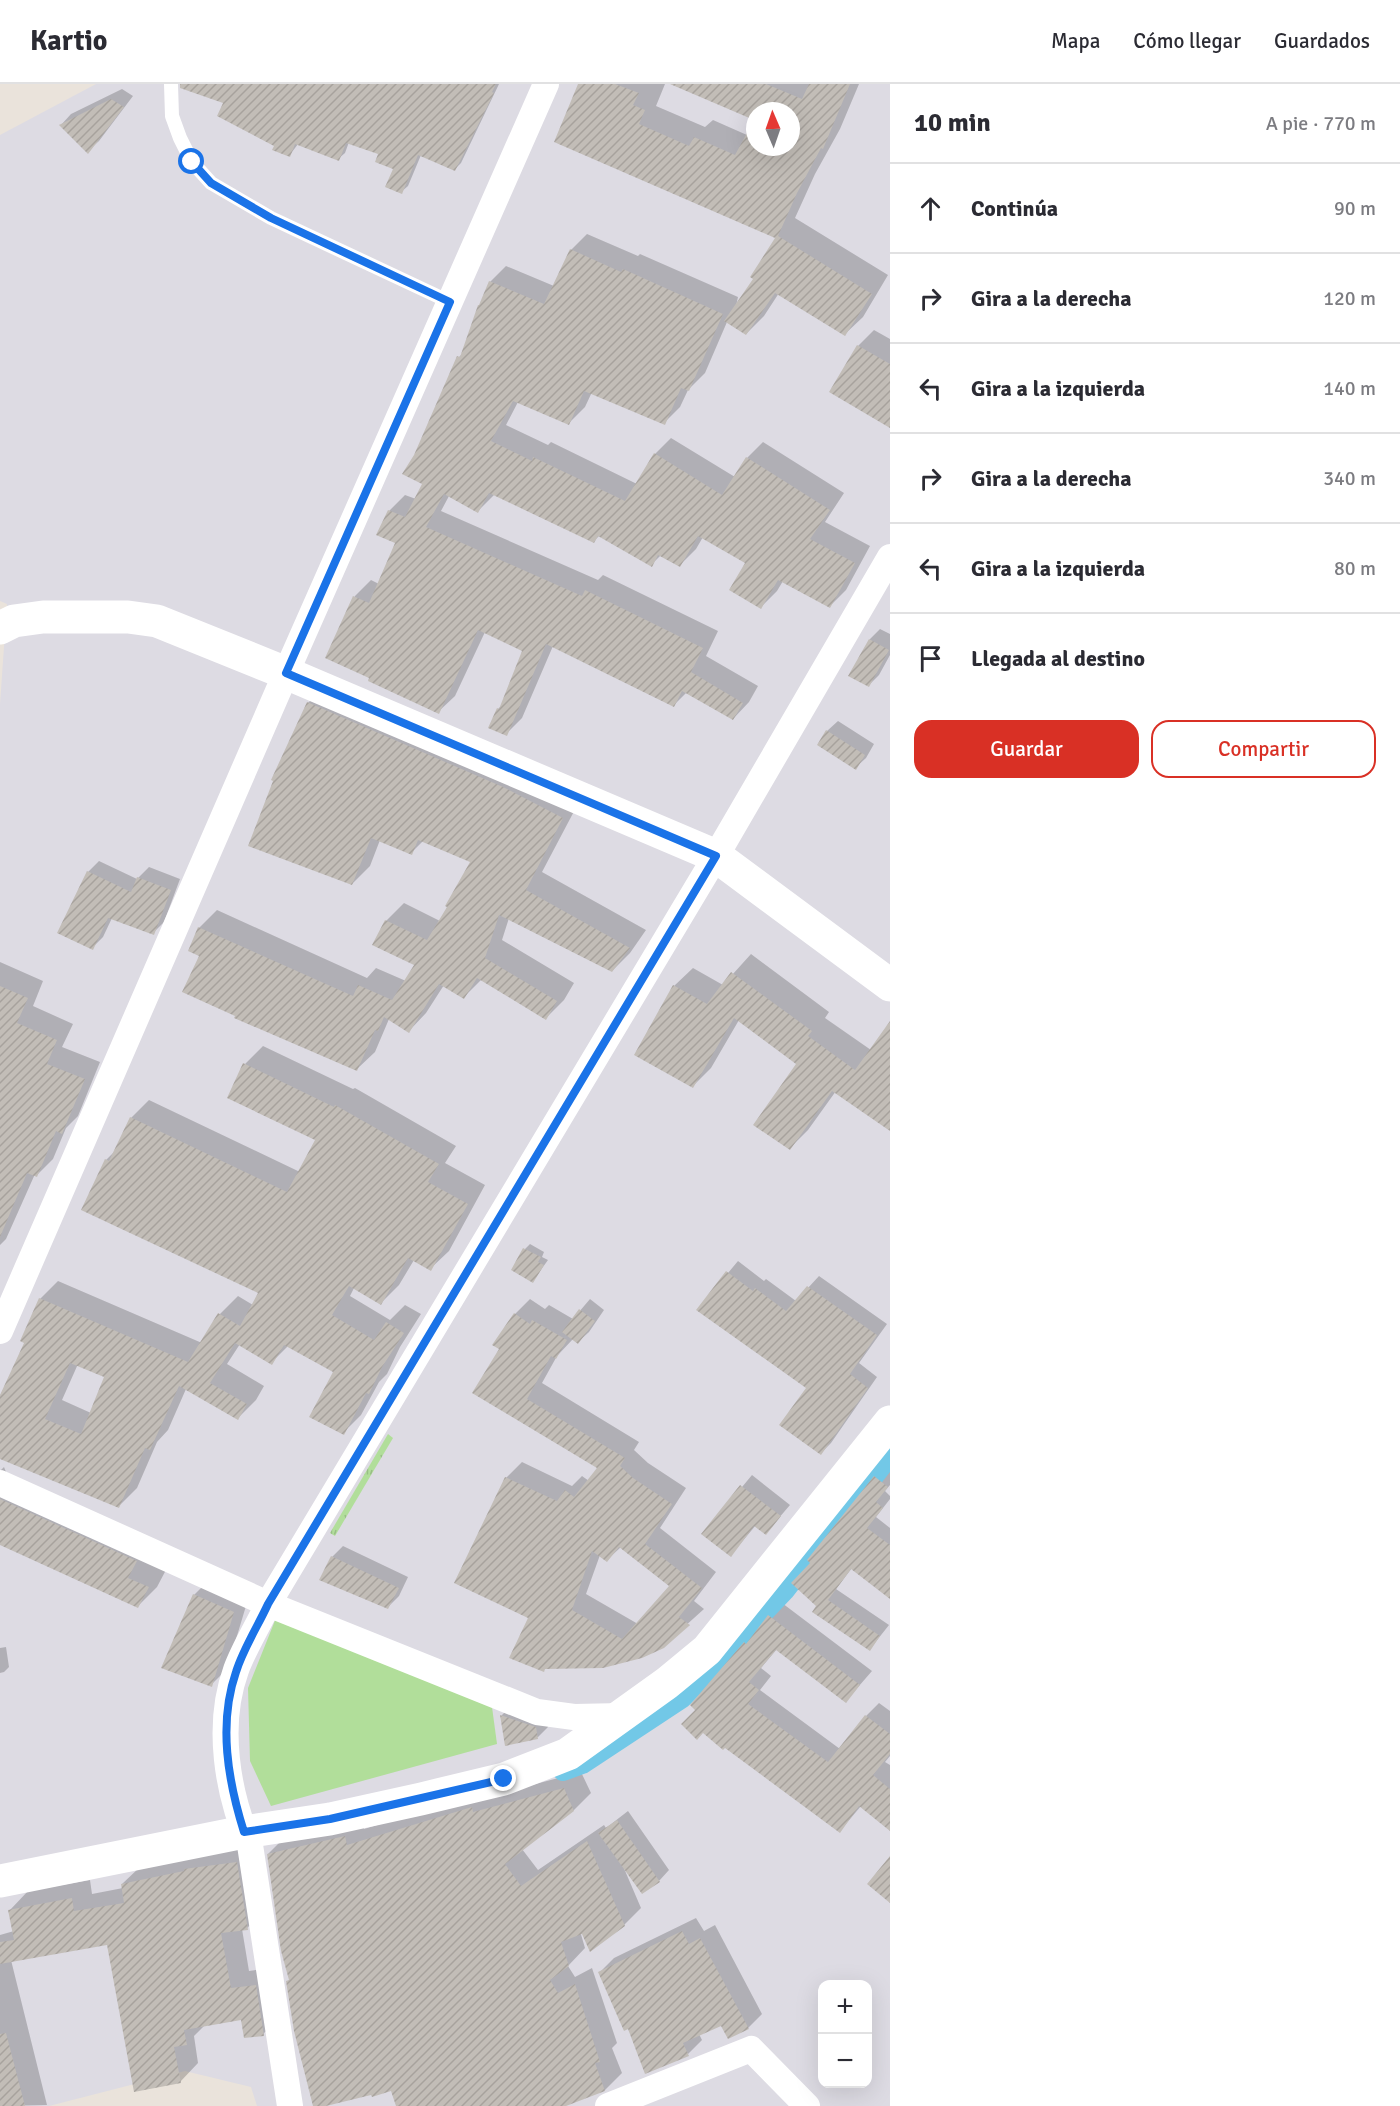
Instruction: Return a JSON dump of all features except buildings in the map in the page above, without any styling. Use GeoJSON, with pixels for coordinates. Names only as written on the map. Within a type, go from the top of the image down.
{"type":"FeatureCollection","features":[{"type":"Feature","properties":{"kind":"street"},"geometry":{"type":"LineString","coordinates":[[0,1331],[286,673],[546,84]]}},
{"type":"Feature","properties":{"kind":"street"},"geometry":{"type":"LineString","coordinates":[[290,2106],[250,1845],[236,1805],[228,1758],[226,1722],[229,1694],[236,1669],[268,1604],[716,856],[890,557]]}},
{"type":"Feature","properties":{"kind":"street"},"geometry":{"type":"LineString","coordinates":[[0,628],[14,621],[43,617],[128,617],[157,621],[286,673],[716,856],[890,985]]}},
{"type":"Feature","properties":{"kind":"street"},"geometry":{"type":"LineString","coordinates":[[0,1881],[244,1832],[330,1819],[504,1779],[568,1754],[667,1683],[707,1650],[890,1422]]}},
{"type":"Feature","properties":{"kind":"street"},"geometry":{"type":"LineString","coordinates":[[0,1483],[268,1604],[537,1712],[574,1717],[622,1716]]}},
{"type":"Feature","properties":{"kind":"street"},"geometry":{"type":"LineString","coordinates":[[608,2106],[751,2049],[807,2106]]}},
{"type":"Feature","properties":{"kind":"lane"},"geometry":{"type":"LineString","coordinates":[[171,84],[172,116],[180,138],[192,162],[211,183],[271,218],[450,302]]}},
{"type":"Feature","properties":{"kind":"shaded area"},"geometry":{"type":"Polygon","coordinates":[[[96,84],[890,84],[890,2106],[257,2106],[251,2087],[185,2071],[49,2106],[0,2106],[0,704],[7,604],[0,601],[0,135],[96,84]]]}},
{"type":"Feature","properties":{"kind":"green space"},"geometry":{"type":"Polygon","coordinates":[[[388,1434],[393,1438],[335,1536],[330,1533],[388,1434]]]}},
{"type":"Feature","properties":{"kind":"green space"},"geometry":{"type":"Polygon","coordinates":[[[276,1618],[492,1707],[497,1744],[271,1806],[250,1761],[248,1688],[276,1618]]]}},
{"type":"Feature","properties":{"kind":"waterway"},"geometry":{"type":"LineString","coordinates":[[563,1770],[582,1763],[682,1697],[784,1590],[890,1454]]}},
{"type":"Feature","properties":{"kind":"route"},"geometry":{"type":"LineString","coordinates":[[192,162],[211,183],[271,218],[450,302],[286,673],[716,856],[268,1604],[236,1669],[229,1694],[226,1722],[228,1758],[236,1805],[244,1832],[330,1819],[504,1779]]}}]}
